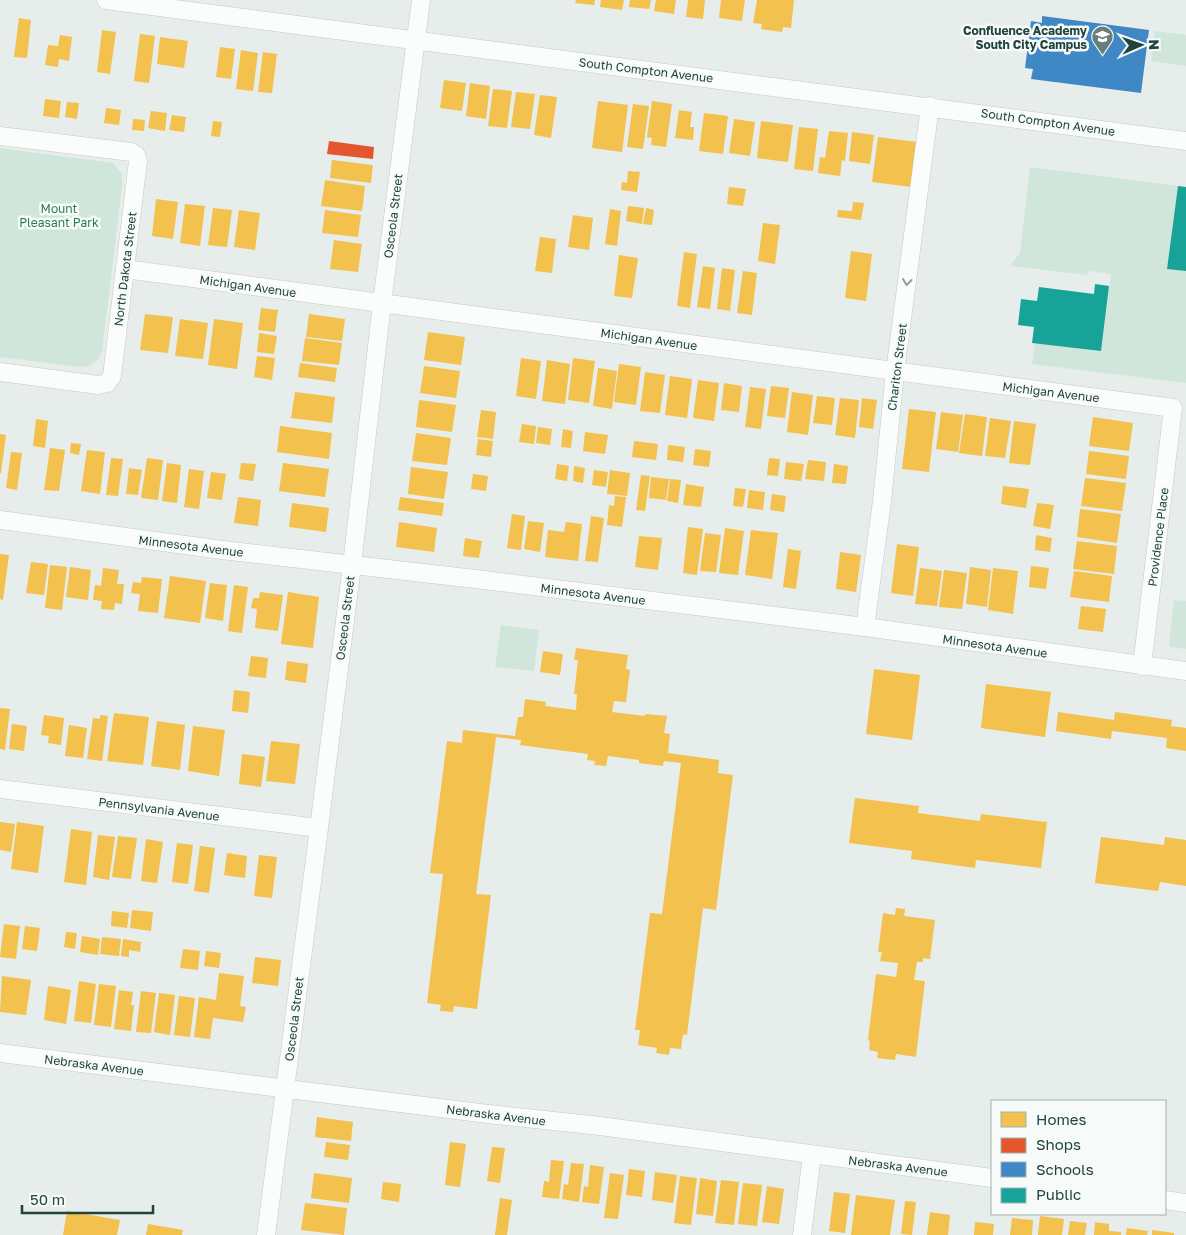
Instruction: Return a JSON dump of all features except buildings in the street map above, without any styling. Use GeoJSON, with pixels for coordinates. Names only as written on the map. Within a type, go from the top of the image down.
{"type":"FeatureCollection","features":[{"type":"Feature","properties":{"kind":"street","name":"South Compton Avenue"},"geometry":{"type":"LineString","coordinates":[[106,0],[155,3],[416,41],[1186,140]]}},
{"type":"Feature","properties":{"kind":"street","name":"Osceola Street"},"geometry":{"type":"LineString","coordinates":[[266,1235],[319,828],[382,303],[421,0]]}},
{"type":"Feature","properties":{"kind":"street","name":"Chariton Street"},"geometry":{"type":"LineString","coordinates":[[865,627],[882,502],[895,372],[930,106]]}},
{"type":"Feature","properties":{"kind":"street","name":"North Dakota Street"},"geometry":{"type":"LineString","coordinates":[[0,136],[130,152],[136,154],[138,161],[112,376],[106,383],[98,385],[0,372]]}},
{"type":"Feature","properties":{"kind":"street","name":"Michigan Avenue"},"geometry":{"type":"LineString","coordinates":[[125,269],[1173,408]]}},
{"type":"Feature","properties":{"kind":"street","name":"Providence Place"},"geometry":{"type":"LineString","coordinates":[[1142,666],[1173,408]]}},
{"type":"Feature","properties":{"kind":"street","name":"Minnesota Avenue"},"geometry":{"type":"LineString","coordinates":[[0,520],[222,550],[865,627],[1186,671]]}},
{"type":"Feature","properties":{"kind":"street","name":"Pennsylvania Avenue"},"geometry":{"type":"LineString","coordinates":[[0,789],[319,828]]}},
{"type":"Feature","properties":{"kind":"street","name":"Nebraska Avenue"},"geometry":{"type":"LineString","coordinates":[[0,1053],[478,1113],[600,1126],[812,1156],[991,1178]]}},
{"type":"Feature","properties":{"kind":"street"},"geometry":{"type":"LineString","coordinates":[[802,1235],[812,1156]]}},
{"type":"Feature","properties":{"kind":"street"},"geometry":{"type":"LineString","coordinates":[[1166,1200],[1186,1203]]}},
{"type":"Feature","properties":{"kind":"green space"},"geometry":{"type":"Polygon","coordinates":[[[1155,31],[1186,35],[1186,66],[1151,61],[1155,31]]]}},
{"type":"Feature","properties":{"kind":"green space","name":"Mount Pleasant Park"},"geometry":{"type":"Polygon","coordinates":[[[0,148],[113,163],[122,174],[102,352],[96,362],[90,365],[79,367],[0,357],[0,148]]]}},
{"type":"Feature","properties":{"kind":"green space"},"geometry":{"type":"Polygon","coordinates":[[[1030,167],[1178,186],[1167,268],[1186,271],[1186,383],[1032,364],[1035,343],[1101,351],[1111,274],[1088,271],[1087,275],[1011,266],[1020,253],[1030,167]]]}},
{"type":"Feature","properties":{"kind":"green space"},"geometry":{"type":"Polygon","coordinates":[[[1174,600],[1186,601],[1186,649],[1169,647],[1174,600]]]}},
{"type":"Feature","properties":{"kind":"green space"},"geometry":{"type":"Polygon","coordinates":[[[501,625],[539,630],[534,671],[495,667],[501,625]]]}},
{"type":"Feature","properties":{"kind":"place","name":"Confluence Academy South City Campus"},"geometry":{"type":"Point","coordinates":[1103,56]}}]}
